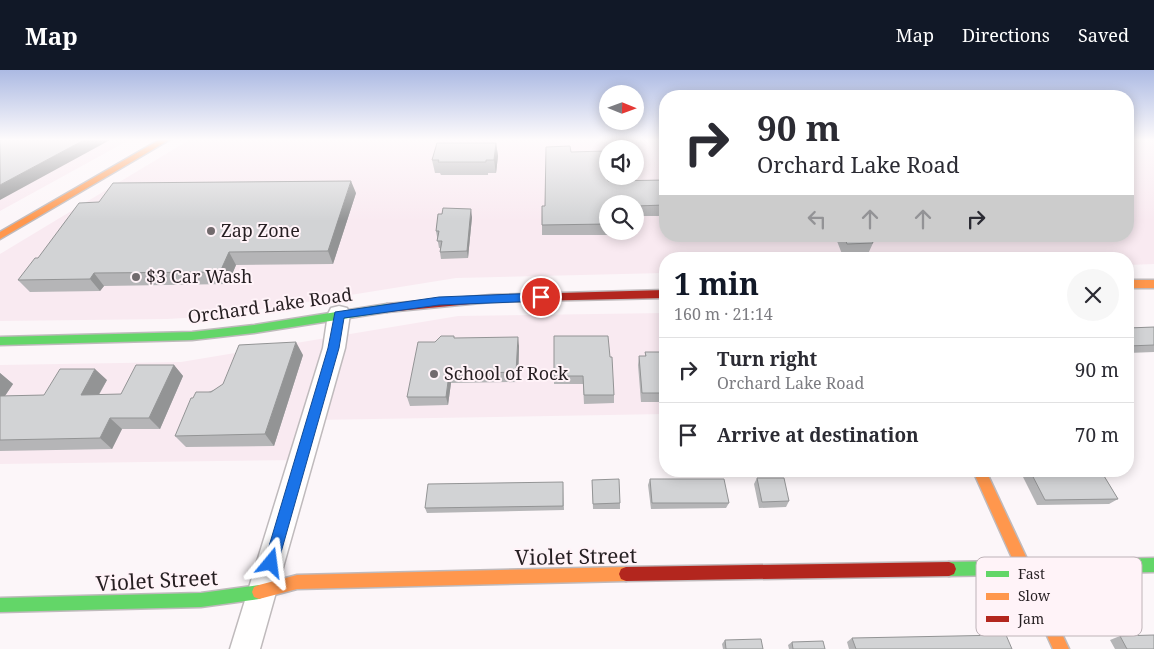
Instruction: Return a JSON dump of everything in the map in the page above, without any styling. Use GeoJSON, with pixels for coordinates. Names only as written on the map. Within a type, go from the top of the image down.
{"type":"FeatureCollection","features":[{"type":"Feature","properties":{"kind":"street"},"geometry":{"type":"LineString","coordinates":[[0,236],[119,167]]}},
{"type":"Feature","properties":{"kind":"street"},"geometry":{"type":"LineString","coordinates":[[1134,284],[1154,284]]}},
{"type":"Feature","properties":{"kind":"street","name":"Orchard Lake Road"},"geometry":{"type":"LineString","coordinates":[[0,341],[192,336],[439,301],[659,294]]}},
{"type":"Feature","properties":{"kind":"street"},"geometry":{"type":"LineString","coordinates":[[245,649],[334,348],[339,314]]}},
{"type":"Feature","properties":{"kind":"street"},"geometry":{"type":"LineString","coordinates":[[982,477],[1019,557]]}},
{"type":"Feature","properties":{"kind":"street","name":"Violet Street"},"geometry":{"type":"LineString","coordinates":[[0,605],[201,600],[263,591],[297,582],[372,579],[976,569]]}},
{"type":"Feature","properties":{"kind":"street"},"geometry":{"type":"LineString","coordinates":[[1055,636],[1061,649]]}},
{"type":"Feature","properties":{"kind":"shaded area"},"geometry":{"type":"Polygon","coordinates":[[[0,167],[80,167],[0,211],[0,167]]]}},
{"type":"Feature","properties":{"kind":"shaded area"},"geometry":{"type":"Polygon","coordinates":[[[144,167],[599,167],[599,185],[644,185],[644,167],[659,167],[659,242],[1134,242],[1134,167],[1154,167],[1154,264],[1134,265],[1134,252],[659,252],[659,273],[456,278],[220,316],[167,319],[0,321],[0,254],[144,167]]]}},
{"type":"Feature","properties":{"kind":"shaded area"},"geometry":{"type":"Polygon","coordinates":[[[659,313],[659,414],[313,420],[301,460],[0,464],[0,365],[181,362],[458,316],[659,313]]]}},
{"type":"Feature","properties":{"kind":"building"},"geometry":{"type":"Polygon","coordinates":[[[0,167],[34,167],[0,185],[0,167]]]}},
{"type":"Feature","properties":{"kind":"building"},"geometry":{"type":"Polygon","coordinates":[[[546,167],[599,167],[599,185],[644,185],[644,180],[659,180],[659,205],[644,206],[644,195],[599,195],[599,224],[542,225],[542,206],[545,206],[546,167]]]}},
{"type":"Feature","properties":{"kind":"building","name":"Zap Zone"},"geometry":{"type":"Polygon","coordinates":[[[351,181],[328,251],[229,252],[220,272],[94,273],[90,279],[18,280],[35,258],[38,258],[79,203],[99,202],[113,183],[351,181]]]}},
{"type":"Feature","properties":{"kind":"building"},"geometry":{"type":"Polygon","coordinates":[[[443,208],[471,209],[467,251],[440,252],[442,241],[437,241],[439,231],[436,231],[438,214],[442,214],[443,208]]]}},
{"type":"Feature","properties":{"kind":"building"},"geometry":{"type":"Polygon","coordinates":[[[846,242],[873,243],[847,244],[846,242]]]}},
{"type":"Feature","properties":{"kind":"building"},"geometry":{"type":"Polygon","coordinates":[[[1154,327],[1154,345],[1134,346],[1134,328],[1154,327]]]}},
{"type":"Feature","properties":{"kind":"building"},"geometry":{"type":"Polygon","coordinates":[[[441,336],[454,336],[454,338],[518,337],[516,372],[449,374],[446,397],[407,397],[418,342],[435,342],[441,336]]]}},
{"type":"Feature","properties":{"kind":"building"},"geometry":{"type":"Polygon","coordinates":[[[554,336],[608,336],[610,357],[612,357],[614,395],[584,395],[583,376],[554,376],[554,336]]]}},
{"type":"Feature","properties":{"kind":"building"},"geometry":{"type":"Polygon","coordinates":[[[296,342],[265,434],[175,436],[191,398],[193,398],[196,392],[211,392],[223,384],[239,345],[296,342]]]}},
{"type":"Feature","properties":{"kind":"building"},"geometry":{"type":"Polygon","coordinates":[[[645,352],[659,352],[659,393],[642,393],[639,356],[646,356],[645,352]]]}},
{"type":"Feature","properties":{"kind":"building"},"geometry":{"type":"Polygon","coordinates":[[[136,365],[174,365],[149,418],[110,418],[100,438],[0,440],[0,396],[44,395],[60,369],[95,369],[81,395],[121,394],[136,365]]]}},
{"type":"Feature","properties":{"kind":"building"},"geometry":{"type":"Polygon","coordinates":[[[1033,477],[1105,477],[1118,499],[1045,500],[1033,477]]]}},
{"type":"Feature","properties":{"kind":"building"},"geometry":{"type":"Polygon","coordinates":[[[757,478],[784,478],[789,501],[762,502],[757,478]]]}},
{"type":"Feature","properties":{"kind":"building"},"geometry":{"type":"Polygon","coordinates":[[[619,479],[620,503],[593,504],[592,480],[619,479]]]}},
{"type":"Feature","properties":{"kind":"building"},"geometry":{"type":"Polygon","coordinates":[[[650,479],[724,479],[729,503],[652,503],[650,479]]]}},
{"type":"Feature","properties":{"kind":"building"},"geometry":{"type":"Polygon","coordinates":[[[563,482],[563,506],[425,508],[428,484],[563,482]]]}},
{"type":"Feature","properties":{"kind":"building"},"geometry":{"type":"Polygon","coordinates":[[[1154,635],[1154,649],[1127,649],[1120,636],[1142,636],[1154,635]]]}},
{"type":"Feature","properties":{"kind":"building"},"geometry":{"type":"Polygon","coordinates":[[[1006,636],[1012,649],[856,649],[852,638],[1006,636]]]}},
{"type":"Feature","properties":{"kind":"building"},"geometry":{"type":"Polygon","coordinates":[[[761,639],[763,649],[726,649],[725,640],[761,639]]]}},
{"type":"Feature","properties":{"kind":"building"},"geometry":{"type":"Polygon","coordinates":[[[823,641],[825,649],[793,649],[792,642],[823,641]]]}},
{"type":"Feature","properties":{"kind":"traffic: fast"},"geometry":{"type":"LineString","coordinates":[[0,341],[192,336],[254,329],[387,308]]}},
{"type":"Feature","properties":{"kind":"traffic: fast"},"geometry":{"type":"LineString","coordinates":[[1142,565],[1154,565]]}},
{"type":"Feature","properties":{"kind":"traffic: fast"},"geometry":{"type":"LineString","coordinates":[[949,569],[976,568]]}},
{"type":"Feature","properties":{"kind":"traffic: fast"},"geometry":{"type":"LineString","coordinates":[[0,605],[201,600],[259,592]]}},
{"type":"Feature","properties":{"kind":"traffic: slow"},"geometry":{"type":"LineString","coordinates":[[0,236],[119,167]]}},
{"type":"Feature","properties":{"kind":"traffic: slow"},"geometry":{"type":"LineString","coordinates":[[1134,284],[1154,284]]}},
{"type":"Feature","properties":{"kind":"traffic: slow"},"geometry":{"type":"LineString","coordinates":[[982,477],[1019,557]]}},
{"type":"Feature","properties":{"kind":"traffic: slow"},"geometry":{"type":"LineString","coordinates":[[259,592],[297,582],[626,574]]}},
{"type":"Feature","properties":{"kind":"traffic: slow"},"geometry":{"type":"LineString","coordinates":[[1055,636],[1061,649]]}},
{"type":"Feature","properties":{"kind":"traffic: jam"},"geometry":{"type":"LineString","coordinates":[[387,308],[491,298],[659,294]]}},
{"type":"Feature","properties":{"kind":"traffic: jam"},"geometry":{"type":"LineString","coordinates":[[626,574],[949,569]]}},
{"type":"Feature","properties":{"kind":"place","name":"Zap Zone"},"geometry":{"type":"Point","coordinates":[211,231]}},
{"type":"Feature","properties":{"kind":"place","name":"$3 Car Wash"},"geometry":{"type":"Point","coordinates":[136,277]}},
{"type":"Feature","properties":{"kind":"place","name":"School of Rock"},"geometry":{"type":"Point","coordinates":[434,374]}},
{"type":"Feature","properties":{"kind":"route"},"geometry":{"type":"LineString","coordinates":[[271,563],[334,348],[339,314],[439,301],[541,297]]}}]}
